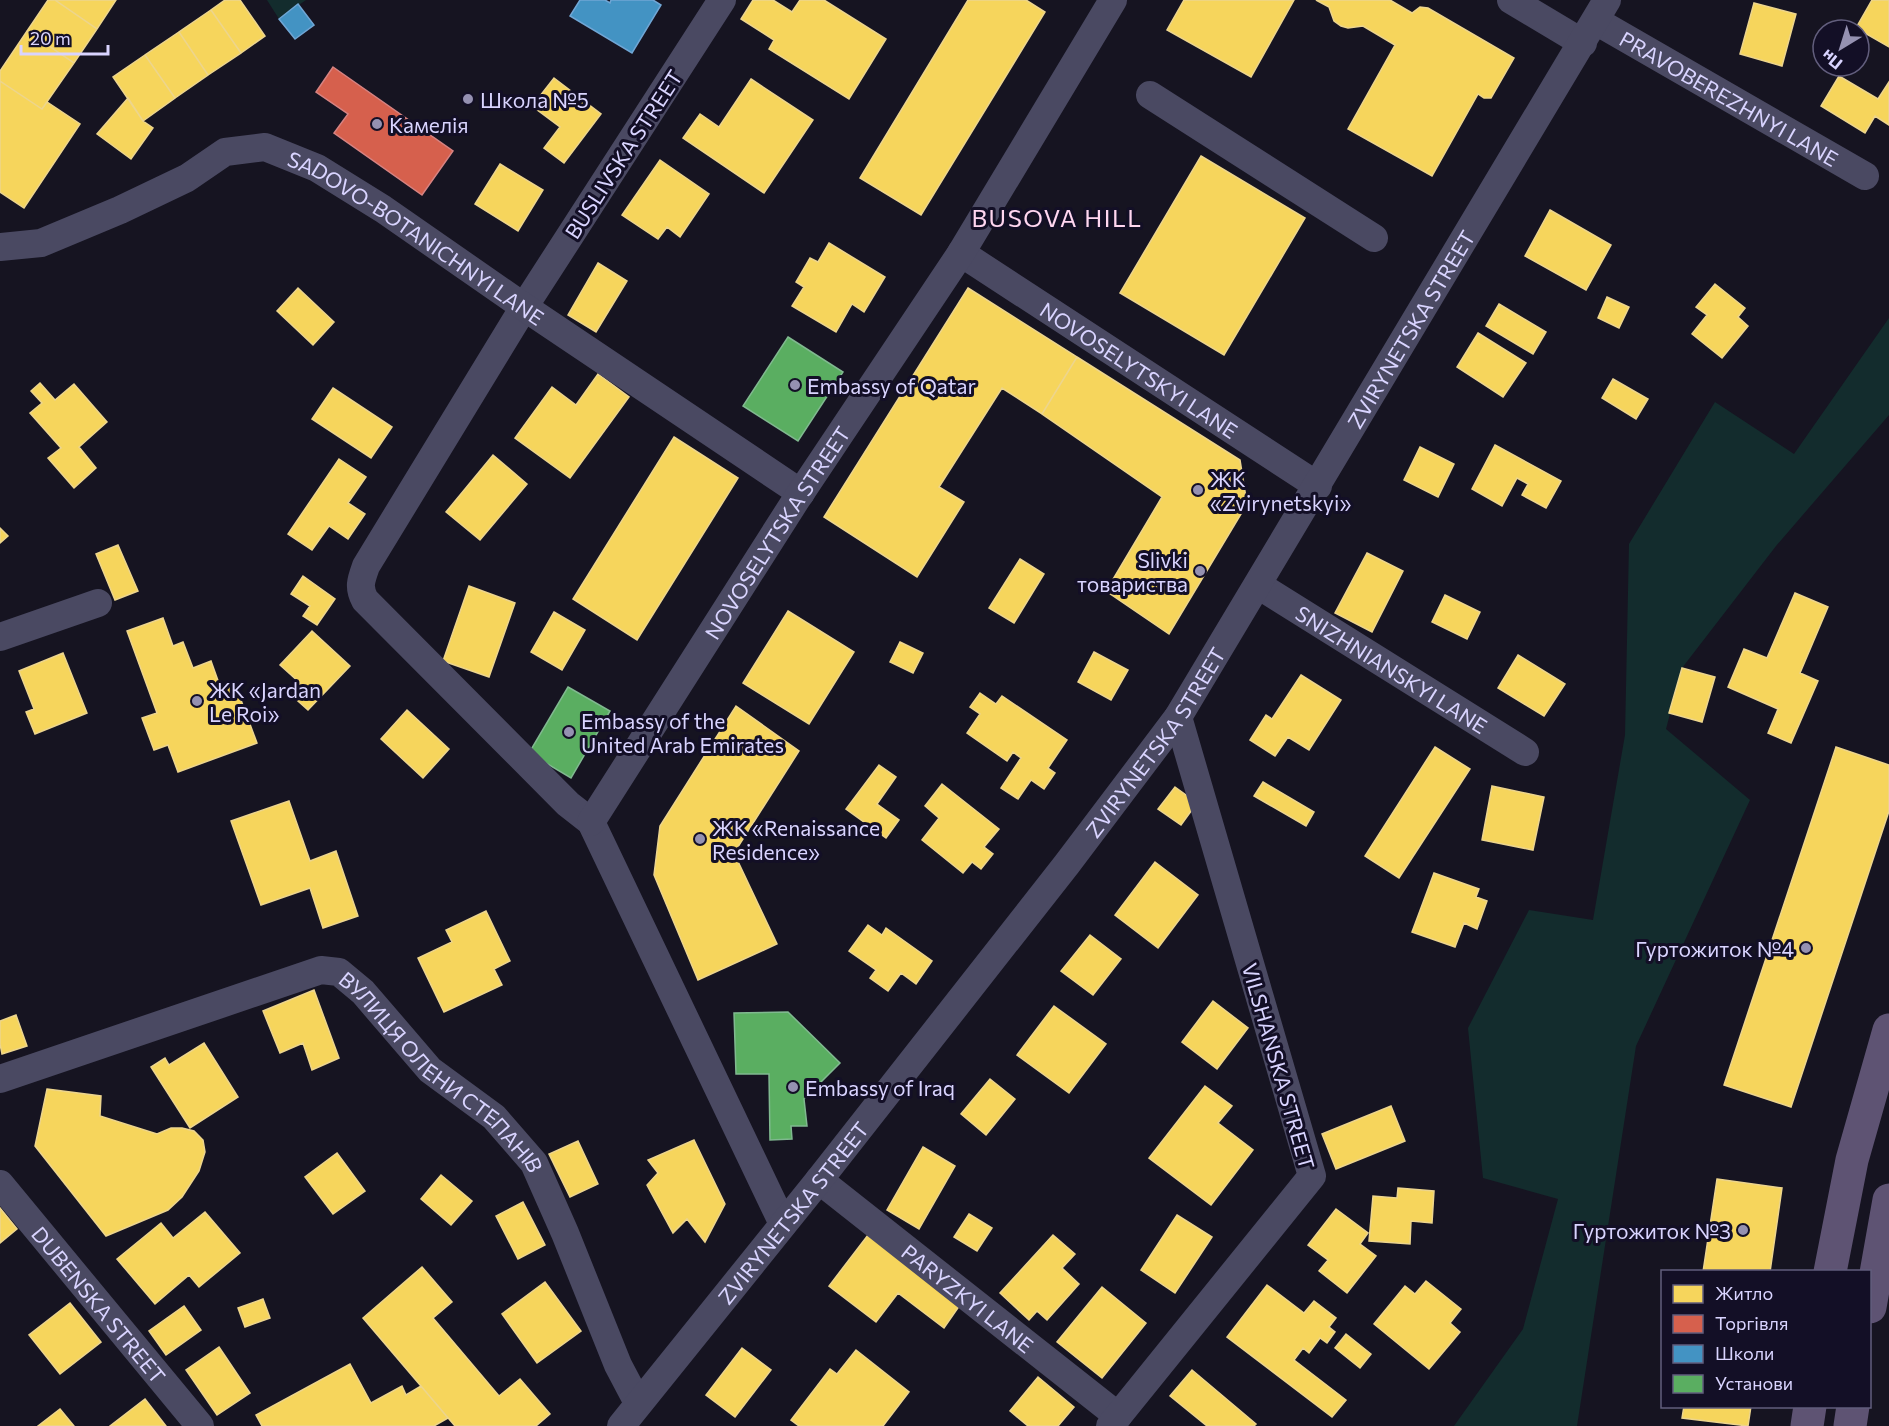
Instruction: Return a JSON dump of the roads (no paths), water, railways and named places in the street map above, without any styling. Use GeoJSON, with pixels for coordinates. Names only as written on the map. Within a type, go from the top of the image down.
{"type":"FeatureCollection","features":[{"type":"Feature","properties":{"kind":"main road"},"geometry":{"type":"LineString","coordinates":[[1830,1270],[1852,1160],[1889,1030]]}},
{"type":"Feature","properties":{"kind":"main road"},"geometry":{"type":"LineString","coordinates":[[1871,1296],[1889,1200]]}},
{"type":"Feature","properties":{"kind":"main road"},"geometry":{"type":"LineString","coordinates":[[1808,1426],[1810,1408]]}},
{"type":"Feature","properties":{"kind":"main road"},"geometry":{"type":"LineString","coordinates":[[1850,1426],[1853,1408]]}},
{"type":"Feature","properties":{"kind":"street","name":"BUSLIVSKA STREET"},"geometry":{"type":"LineString","coordinates":[[591,822],[568,804],[365,600],[360,583],[366,566],[524,307],[722,0]]}},
{"type":"Feature","properties":{"kind":"street","name":"NOVOSELYTSKA STREET"},"geometry":{"type":"LineString","coordinates":[[591,822],[801,493],[961,253],[1113,0]]}},
{"type":"Feature","properties":{"kind":"street","name":"PRAVOBEREZHNYI LANE"},"geometry":{"type":"LineString","coordinates":[[1510,0],[1595,21],[1865,176]]}},
{"type":"Feature","properties":{"kind":"street","name":"ZVIRYNETSKA STREET"},"geometry":{"type":"LineString","coordinates":[[621,1426],[819,1180],[1067,864],[1178,717],[1595,21]]}},
{"type":"Feature","properties":{"kind":"street"},"geometry":{"type":"LineString","coordinates":[[1150,95],[1374,238]]}},
{"type":"Feature","properties":{"kind":"street","name":"SADOVO-BOTANICHNYI LANE"},"geometry":{"type":"LineString","coordinates":[[0,247],[41,243],[120,210],[187,178],[225,152],[265,147],[317,168],[383,210],[801,493]]}},
{"type":"Feature","properties":{"kind":"street","name":"NOVOSELYTSKYI LANE"},"geometry":{"type":"LineString","coordinates":[[961,253],[1318,486]]}},
{"type":"Feature","properties":{"kind":"street","name":"SNIZHNIANSKYI LANE"},"geometry":{"type":"LineString","coordinates":[[1258,585],[1525,752]]}},
{"type":"Feature","properties":{"kind":"street"},"geometry":{"type":"LineString","coordinates":[[0,637],[98,603]]}},
{"type":"Feature","properties":{"kind":"street","name":"VILSHANSKA STREET"},"geometry":{"type":"LineString","coordinates":[[1114,1421],[1312,1176],[1178,717]]}},
{"type":"Feature","properties":{"kind":"street"},"geometry":{"type":"LineString","coordinates":[[591,822],[783,1224]]}},
{"type":"Feature","properties":{"kind":"street","name":"ВУЛИЦЯ ОЛЕНИ СТЕПАНІВ"},"geometry":{"type":"LineString","coordinates":[[0,1079],[321,970],[339,972],[363,992],[430,1070],[494,1117],[534,1163],[618,1365],[638,1403]]}},
{"type":"Feature","properties":{"kind":"street","name":"PARYZKYI LANE"},"geometry":{"type":"LineString","coordinates":[[819,1180],[1114,1421]]}},
{"type":"Feature","properties":{"kind":"street","name":"DUBENSKA STREET"},"geometry":{"type":"LineString","coordinates":[[0,1184],[200,1426]]}},
{"type":"Feature","properties":{"kind":"place","name":"Школа №5"},"geometry":{"type":"Point","coordinates":[468,99]}},
{"type":"Feature","properties":{"kind":"place","name":"Камелія"},"geometry":{"type":"Point","coordinates":[377,124]}},
{"type":"Feature","properties":{"kind":"place","name":"Embassy of Qatar"},"geometry":{"type":"Point","coordinates":[795,385]}},
{"type":"Feature","properties":{"kind":"place","name":"ЖК «Zvirynetskyi»"},"geometry":{"type":"Point","coordinates":[1198,490]}},
{"type":"Feature","properties":{"kind":"place","name":"Slivki товариства"},"geometry":{"type":"Point","coordinates":[1200,571]}},
{"type":"Feature","properties":{"kind":"place","name":"ЖК «Jardan Le Roi»"},"geometry":{"type":"Point","coordinates":[197,701]}},
{"type":"Feature","properties":{"kind":"place","name":"Embassy of the United Arab Emirates"},"geometry":{"type":"Point","coordinates":[569,732]}},
{"type":"Feature","properties":{"kind":"place","name":"ЖК «Renaissance Residence»"},"geometry":{"type":"Point","coordinates":[700,839]}},
{"type":"Feature","properties":{"kind":"place","name":"Гуртожиток №4"},"geometry":{"type":"Point","coordinates":[1806,948]}},
{"type":"Feature","properties":{"kind":"place","name":"Embassy of Iraq"},"geometry":{"type":"Point","coordinates":[793,1087]}},
{"type":"Feature","properties":{"kind":"place","name":"Гуртожиток №3"},"geometry":{"type":"Point","coordinates":[1743,1230]}},
{"type":"Feature","properties":{"kind":"district","name":"BUSOVA HILL"},"geometry":{"type":"Point","coordinates":[1057,217]}}]}
